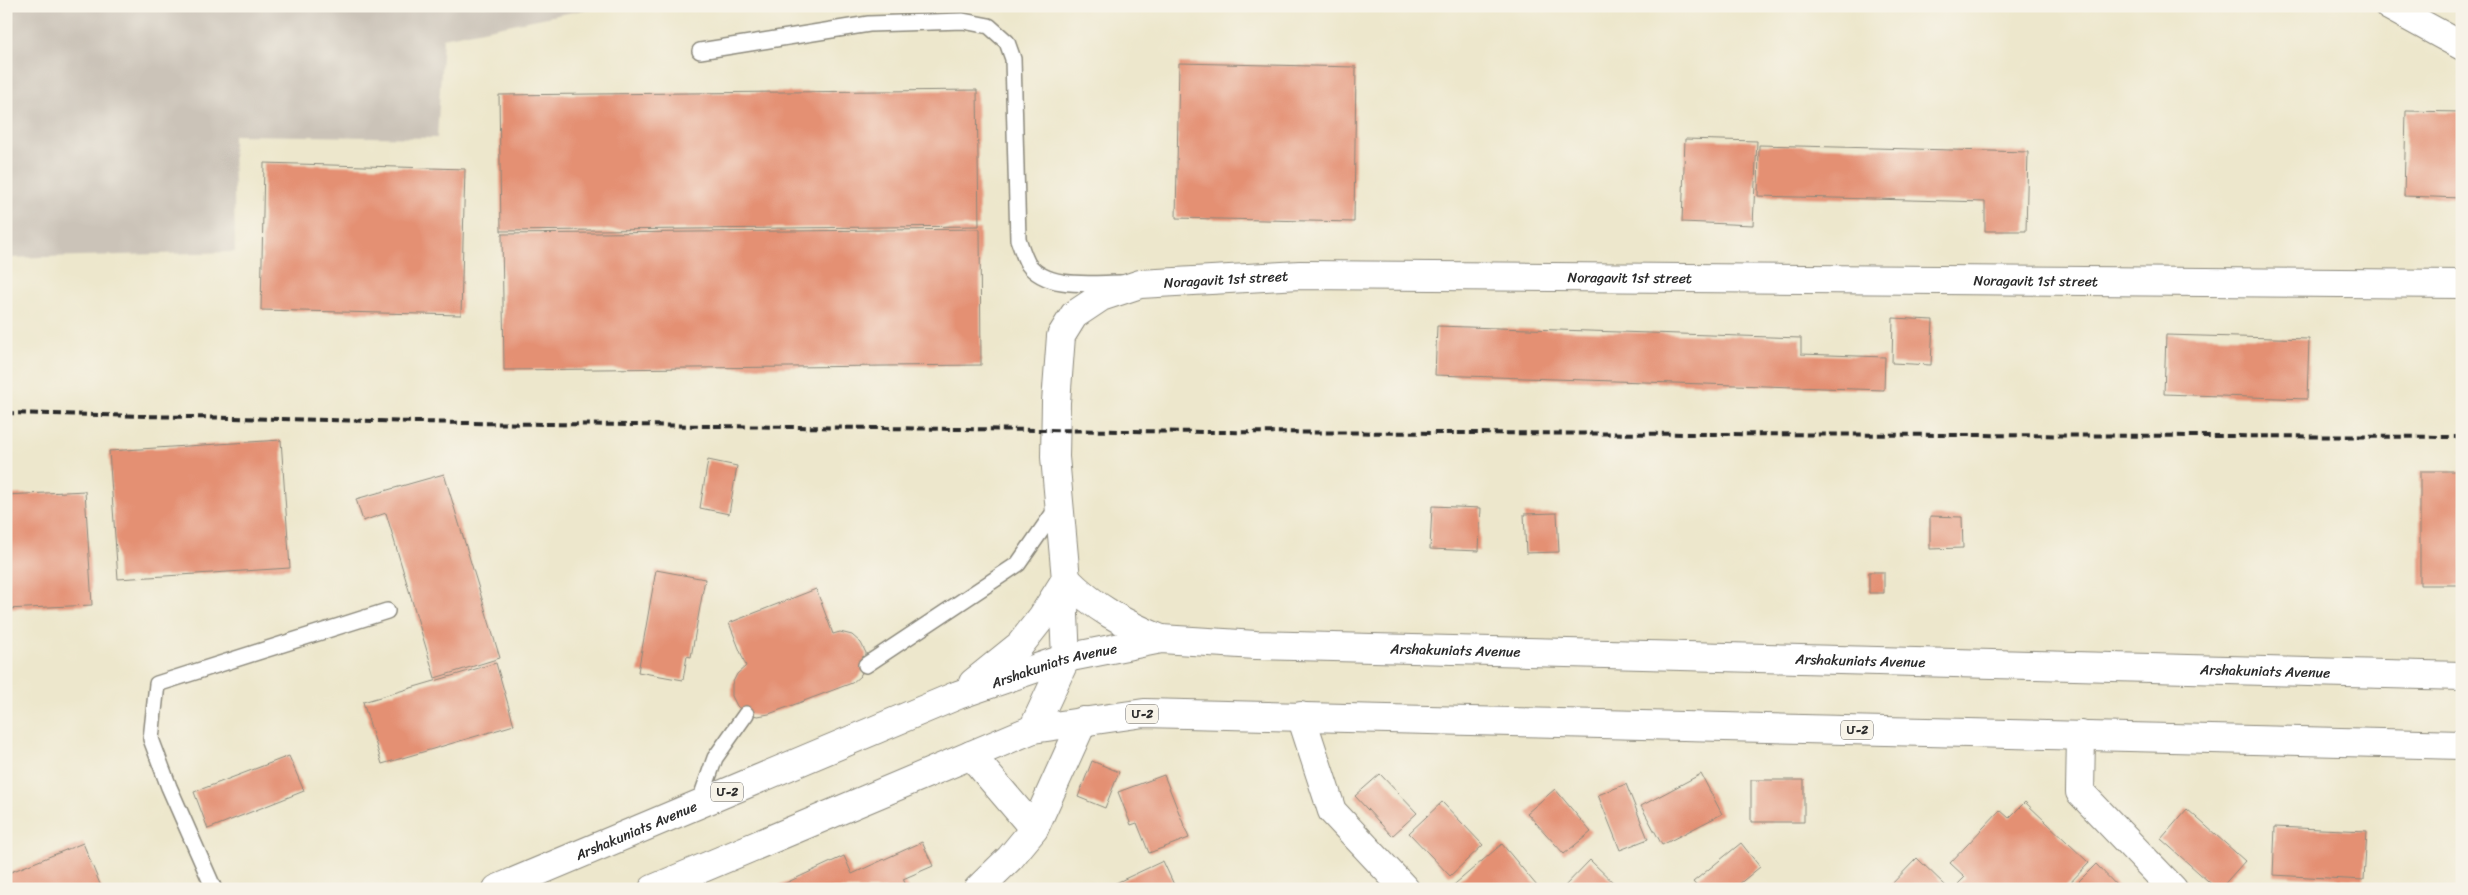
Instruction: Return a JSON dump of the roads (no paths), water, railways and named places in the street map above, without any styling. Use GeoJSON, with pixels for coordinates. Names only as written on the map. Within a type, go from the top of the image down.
{"type":"FeatureCollection","features":[{"type":"Feature","properties":{"kind":"main road"},"geometry":{"type":"LineString","coordinates":[[2389,6],[2462,46]]}},
{"type":"Feature","properties":{"kind":"main road","name":"Noragavit 1st street"},"geometry":{"type":"LineString","coordinates":[[1066,658],[1064,615],[1066,579],[1055,457],[1056,402],[1061,336],[1074,314],[1100,298],[1140,284],[1300,275],[2462,284]]}},
{"type":"Feature","properties":{"kind":"main road"},"geometry":{"type":"LineString","coordinates":[[958,695],[1020,645],[1042,617],[1066,579],[1082,594],[1112,616],[1161,639]]}},
{"type":"Feature","properties":{"kind":"main road","name":"Arshakuniats Avenue"},"geometry":{"type":"LineString","coordinates":[[497,889],[958,695],[1066,658],[1161,639],[1256,645],[2462,676]]}},
{"type":"Feature","properties":{"kind":"main road"},"geometry":{"type":"LineString","coordinates":[[1033,729],[1066,658]]}},
{"type":"Feature","properties":{"kind":"main road","name":"Մ-2"},"geometry":{"type":"LineString","coordinates":[[653,889],[1033,729],[1144,713],[2462,745]]}},
{"type":"Feature","properties":{"kind":"main road"},"geometry":{"type":"LineString","coordinates":[[1301,716],[1332,811],[1405,889]]}},
{"type":"Feature","properties":{"kind":"main road"},"geometry":{"type":"LineString","coordinates":[[978,889],[1010,858],[1034,828],[1083,722]]}},
{"type":"Feature","properties":{"kind":"main road"},"geometry":{"type":"LineString","coordinates":[[2081,735],[2080,792],[2172,889]]}},
{"type":"Feature","properties":{"kind":"main road"},"geometry":{"type":"LineString","coordinates":[[971,755],[1034,828]]}},
{"type":"Feature","properties":{"kind":"lane"},"geometry":{"type":"LineString","coordinates":[[700,51],[869,24],[963,20],[989,26],[1006,42],[1013,59],[1018,239],[1029,265],[1043,276],[1061,282],[1140,284]]}},
{"type":"Feature","properties":{"kind":"lane"},"geometry":{"type":"LineString","coordinates":[[866,665],[1018,564],[1060,504]]}},
{"type":"Feature","properties":{"kind":"lane"},"geometry":{"type":"LineString","coordinates":[[214,889],[169,787],[151,739],[157,684],[387,611]]}},
{"type":"Feature","properties":{"kind":"lane"},"geometry":{"type":"LineString","coordinates":[[699,803],[715,758],[746,714]]}},
{"type":"Feature","properties":{"kind":"railway"},"geometry":{"type":"LineString","coordinates":[[6,413],[465,423],[1206,432],[2462,437]]}}]}
